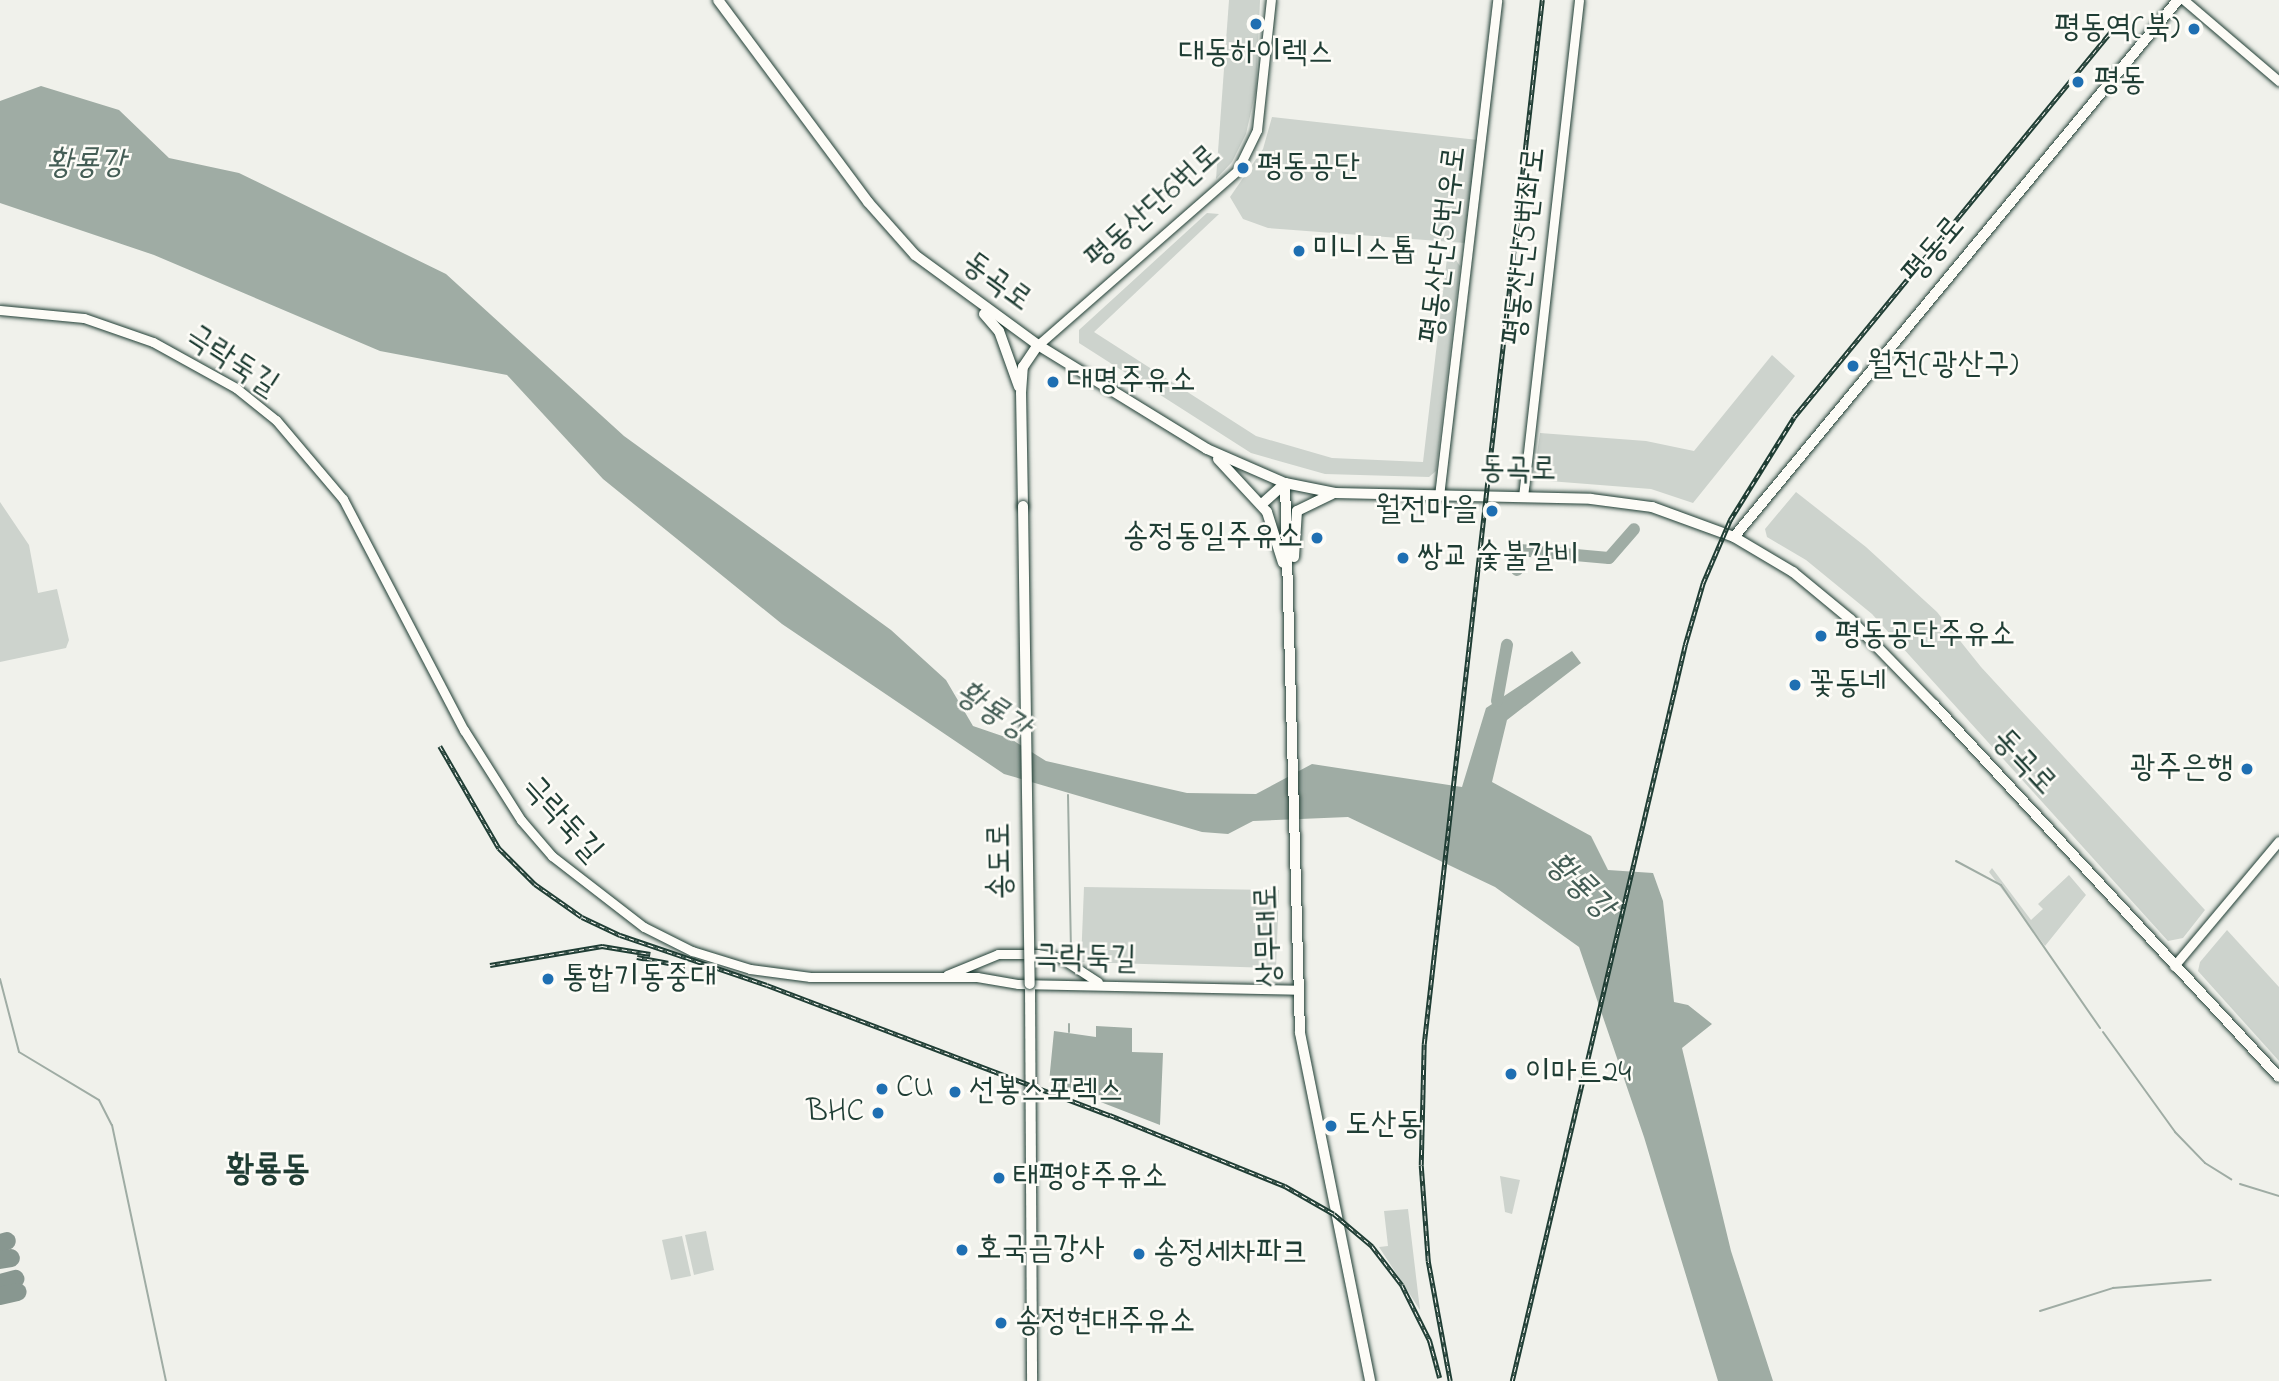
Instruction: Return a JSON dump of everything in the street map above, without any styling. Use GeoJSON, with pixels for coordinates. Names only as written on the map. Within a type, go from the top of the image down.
{"type":"FeatureCollection","features":[{"type":"Feature","properties":{"kind":"main road","name":"동곡로"},"geometry":{"type":"LineString","coordinates":[[718,0],[884,223],[969,298],[1038,345],[1207,449],[1285,483],[1335,494],[1523,497],[1652,507],[1734,537],[1793,572],[1850,619],[2279,1077]]}},
{"type":"Feature","properties":{"kind":"main road","name":"평동로"},"geometry":{"type":"LineString","coordinates":[[1734,537],[2178,0]]}},
{"type":"Feature","properties":{"kind":"main road"},"geometry":{"type":"LineString","coordinates":[[969,298],[999,331],[1021,393]]}},
{"type":"Feature","properties":{"kind":"main road","name":"송도로"},"geometry":{"type":"LineString","coordinates":[[1032,1381],[1030,984],[1021,393],[1023,367],[1038,345]]}},
{"type":"Feature","properties":{"kind":"main road"},"geometry":{"type":"LineString","coordinates":[[1207,449],[1262,503],[1276,532],[1280,561],[1287,568],[1294,559],[1297,512],[1335,494]]}},
{"type":"Feature","properties":{"kind":"main road"},"geometry":{"type":"LineString","coordinates":[[1262,503],[1285,483]]}},
{"type":"Feature","properties":{"kind":"main road","name":"상무대로"},"geometry":{"type":"LineString","coordinates":[[1285,483],[1298,988],[1314,1118],[1370,1381]]}},
{"type":"Feature","properties":{"kind":"street","name":"평동산단6번로"},"geometry":{"type":"LineString","coordinates":[[1038,345],[1237,171],[1257,130],[1271,0]]}},
{"type":"Feature","properties":{"kind":"street","name":"평동산단5번우로"},"geometry":{"type":"LineString","coordinates":[[1439,496],[1497,0]]}},
{"type":"Feature","properties":{"kind":"street","name":"평동산단5번좌로"},"geometry":{"type":"LineString","coordinates":[[1523,497],[1578,0]]}},
{"type":"Feature","properties":{"kind":"street"},"geometry":{"type":"LineString","coordinates":[[2184,0],[2279,81]]}},
{"type":"Feature","properties":{"kind":"street","name":"극락둑길"},"geometry":{"type":"LineString","coordinates":[[0,310],[84,318],[153,342],[236,388],[276,420],[343,499],[488,773],[552,856],[594,892],[656,933],[692,951],[750,969],[810,977],[943,977],[1030,984],[1098,982],[1298,988]]}},
{"type":"Feature","properties":{"kind":"street"},"geometry":{"type":"LineString","coordinates":[[2174,966],[2279,841]]}},
{"type":"Feature","properties":{"kind":"street"},"geometry":{"type":"LineString","coordinates":[[943,977],[998,954],[1028,953],[1061,958],[1098,982]]}},
{"type":"Feature","properties":{"kind":"shaded area"},"geometry":{"type":"Polygon","coordinates":[[[1229,0],[1260,0],[1256,90],[1246,134],[1232,162],[1216,179],[1229,0]]]}},
{"type":"Feature","properties":{"kind":"shaded area"},"geometry":{"type":"Polygon","coordinates":[[[1272,117],[1478,140],[1465,243],[1268,228],[1243,219],[1230,197],[1263,149],[1272,117]]]}},
{"type":"Feature","properties":{"kind":"shaded area"},"geometry":{"type":"Polygon","coordinates":[[[1207,213],[1219,214],[1094,332],[1256,436],[1332,458],[1423,462],[1447,258],[1456,260],[1460,266],[1436,471],[1429,477],[1325,474],[1251,453],[1079,343],[1079,330],[1207,213]]]}},
{"type":"Feature","properties":{"kind":"shaded area"},"geometry":{"type":"Polygon","coordinates":[[[1772,355],[1795,376],[1693,503],[1651,489],[1549,481],[1534,474],[1540,433],[1646,441],[1694,451],[1772,355]]]}},
{"type":"Feature","properties":{"kind":"shaded area"},"geometry":{"type":"Polygon","coordinates":[[[1796,492],[1866,547],[1937,612],[1981,667],[2205,910],[2183,938],[2168,941],[1872,614],[1806,560],[1767,537],[1765,529],[1796,492]]]}},
{"type":"Feature","properties":{"kind":"shaded area"},"geometry":{"type":"Polygon","coordinates":[[[0,502],[29,545],[38,593],[57,589],[69,640],[66,648],[0,662],[0,502]]]}},
{"type":"Feature","properties":{"kind":"shaded area"},"geometry":{"type":"Polygon","coordinates":[[[1992,868],[2031,920],[2043,909],[2038,904],[2069,875],[2086,895],[2045,946],[1989,872],[1992,868]]]}},
{"type":"Feature","properties":{"kind":"shaded area"},"geometry":{"type":"Polygon","coordinates":[[[1084,887],[1279,890],[1276,968],[1081,962],[1084,887]]]}},
{"type":"Feature","properties":{"kind":"shaded area"},"geometry":{"type":"Polygon","coordinates":[[[2227,930],[2279,987],[2279,1061],[2198,971],[2200,962],[2227,930]]]}},
{"type":"Feature","properties":{"kind":"shaded area"},"geometry":{"type":"Polygon","coordinates":[[[1500,1176],[1520,1180],[1512,1214],[1505,1212],[1500,1176]]]}},
{"type":"Feature","properties":{"kind":"shaded area"},"geometry":{"type":"Polygon","coordinates":[[[1408,1209],[1420,1310],[1379,1247],[1388,1246],[1384,1211],[1408,1209]]]}},
{"type":"Feature","properties":{"kind":"shaded area"},"geometry":{"type":"Polygon","coordinates":[[[706,1231],[714,1270],[694,1275],[685,1235],[706,1231]]]}},
{"type":"Feature","properties":{"kind":"shaded area"},"geometry":{"type":"Polygon","coordinates":[[[682,1236],[691,1276],[671,1280],[662,1240],[682,1236]]]}},
{"type":"Feature","properties":{"kind":"water","name":"황룡강"},"geometry":{"type":"Polygon","coordinates":[[[41,86],[119,110],[169,158],[239,173],[446,274],[624,436],[891,630],[946,680],[973,726],[1011,739],[1046,761],[1187,793],[1256,794],[1312,764],[1462,787],[1486,708],[1572,651],[1581,663],[1507,720],[1492,782],[1591,836],[1608,870],[1653,873],[1663,901],[1674,1002],[1688,1005],[1712,1024],[1682,1048],[1731,1251],[1773,1381],[1718,1381],[1644,1137],[1579,947],[1495,887],[1348,817],[1253,821],[1228,834],[1202,832],[1004,774],[782,624],[603,479],[507,375],[380,351],[154,255],[0,203],[0,101],[41,86]]]}},
{"type":"Feature","properties":{"kind":"water"},"geometry":{"type":"Polygon","coordinates":[[[1096,1026],[1132,1028],[1132,1052],[1163,1053],[1160,1125],[1049,1082],[1054,1031],[1096,1037],[1096,1026]]]}},
{"type":"Feature","properties":{"kind":"waterway"},"geometry":{"type":"LineString","coordinates":[[1517,570],[1520,550],[1609,558],[1634,529]]}},
{"type":"Feature","properties":{"kind":"waterway"},"geometry":{"type":"LineString","coordinates":[[1497,701],[1507,645]]}},
{"type":"Feature","properties":{"kind":"waterway"},"geometry":{"type":"LineString","coordinates":[[1068,795],[1071,958]]}},
{"type":"Feature","properties":{"kind":"waterway"},"geometry":{"type":"LineString","coordinates":[[1956,861],[2001,885],[2100,1028]]}},
{"type":"Feature","properties":{"kind":"waterway"},"geometry":{"type":"LineString","coordinates":[[0,979],[19,1052],[99,1100],[112,1125],[166,1381]]}},
{"type":"Feature","properties":{"kind":"waterway"},"geometry":{"type":"LineString","coordinates":[[1069,1024],[1069,1032]]}},
{"type":"Feature","properties":{"kind":"waterway"},"geometry":{"type":"LineString","coordinates":[[2103,1032],[2175,1132],[2205,1163],[2231,1179]]}},
{"type":"Feature","properties":{"kind":"waterway"},"geometry":{"type":"LineString","coordinates":[[2240,1184],[2279,1196]]}},
{"type":"Feature","properties":{"kind":"waterway"},"geometry":{"type":"LineString","coordinates":[[2040,1311],[2113,1288],[2211,1280]]}},
{"type":"Feature","properties":{"kind":"taxiway"},"geometry":{"type":"LineString","coordinates":[[0,1243],[7,1241]]}},
{"type":"Feature","properties":{"kind":"taxiway"},"geometry":{"type":"LineString","coordinates":[[0,1260],[11,1258]]}},
{"type":"Feature","properties":{"kind":"taxiway"},"geometry":{"type":"LineString","coordinates":[[0,1283],[15,1279]]}},
{"type":"Feature","properties":{"kind":"taxiway"},"geometry":{"type":"LineString","coordinates":[[0,1296],[18,1292]]}},
{"type":"Feature","properties":{"kind":"railway"},"geometry":{"type":"LineString","coordinates":[[1450,1381],[1428,1261],[1421,1165],[1424,1044],[1542,0]]}},
{"type":"Feature","properties":{"kind":"railway"},"geometry":{"type":"LineString","coordinates":[[1512,1381],[1685,645],[1703,583],[1730,520],[1794,417],[2118,23]]}},
{"type":"Feature","properties":{"kind":"railway"},"geometry":{"type":"LineString","coordinates":[[440,746],[499,848],[535,884],[582,917],[620,935],[767,985],[1110,1115],[1285,1186],[1334,1214],[1372,1246],[1402,1285],[1430,1341],[1440,1378]]}},
{"type":"Feature","properties":{"kind":"railway"},"geometry":{"type":"LineString","coordinates":[[490,965],[602,946],[650,954]]}},
{"type":"Feature","properties":{"kind":"railway"},"geometry":{"type":"LineString","coordinates":[[637,957],[685,966]]}},
{"type":"Feature","properties":{"kind":"place","name":"대동하이렉스"},"geometry":{"type":"Point","coordinates":[1256,24]}},
{"type":"Feature","properties":{"kind":"place","name":"평동역(북)"},"geometry":{"type":"Point","coordinates":[2194,29]}},
{"type":"Feature","properties":{"kind":"place","name":"평동"},"geometry":{"type":"Point","coordinates":[2078,82]}},
{"type":"Feature","properties":{"kind":"place","name":"평동공단"},"geometry":{"type":"Point","coordinates":[1243,168]}},
{"type":"Feature","properties":{"kind":"place","name":"미니스톱"},"geometry":{"type":"Point","coordinates":[1299,251]}},
{"type":"Feature","properties":{"kind":"place","name":"월전(광산구)"},"geometry":{"type":"Point","coordinates":[1853,366]}},
{"type":"Feature","properties":{"kind":"place","name":"대명주유소"},"geometry":{"type":"Point","coordinates":[1053,382]}},
{"type":"Feature","properties":{"kind":"place","name":"월전마을"},"geometry":{"type":"Point","coordinates":[1492,511]}},
{"type":"Feature","properties":{"kind":"place","name":"송정동일주유소"},"geometry":{"type":"Point","coordinates":[1317,538]}},
{"type":"Feature","properties":{"kind":"place","name":"쌍교 숯불갈비"},"geometry":{"type":"Point","coordinates":[1403,558]}},
{"type":"Feature","properties":{"kind":"place","name":"평동공단주유소"},"geometry":{"type":"Point","coordinates":[1821,636]}},
{"type":"Feature","properties":{"kind":"place","name":"꽃동네"},"geometry":{"type":"Point","coordinates":[1795,685]}},
{"type":"Feature","properties":{"kind":"place","name":"광주은행"},"geometry":{"type":"Point","coordinates":[2247,769]}},
{"type":"Feature","properties":{"kind":"place","name":"통합기동중대"},"geometry":{"type":"Point","coordinates":[548,979]}},
{"type":"Feature","properties":{"kind":"place","name":"이마트24"},"geometry":{"type":"Point","coordinates":[1511,1074]}},
{"type":"Feature","properties":{"kind":"place","name":"CU"},"geometry":{"type":"Point","coordinates":[882,1089]}},
{"type":"Feature","properties":{"kind":"place","name":"선봉스포렉스"},"geometry":{"type":"Point","coordinates":[955,1092]}},
{"type":"Feature","properties":{"kind":"place","name":"BHC"},"geometry":{"type":"Point","coordinates":[878,1113]}},
{"type":"Feature","properties":{"kind":"place","name":"도산동"},"geometry":{"type":"Point","coordinates":[1331,1126]}},
{"type":"Feature","properties":{"kind":"place","name":"태평양주유소"},"geometry":{"type":"Point","coordinates":[999,1178]}},
{"type":"Feature","properties":{"kind":"place","name":"호국금강사"},"geometry":{"type":"Point","coordinates":[962,1250]}},
{"type":"Feature","properties":{"kind":"place","name":"송정세차파크"},"geometry":{"type":"Point","coordinates":[1139,1254]}},
{"type":"Feature","properties":{"kind":"place","name":"송정현대주유소"},"geometry":{"type":"Point","coordinates":[1001,1323]}},
{"type":"Feature","properties":{"kind":"district","name":"황룡동"},"geometry":{"type":"Point","coordinates":[268,1171]}}]}
